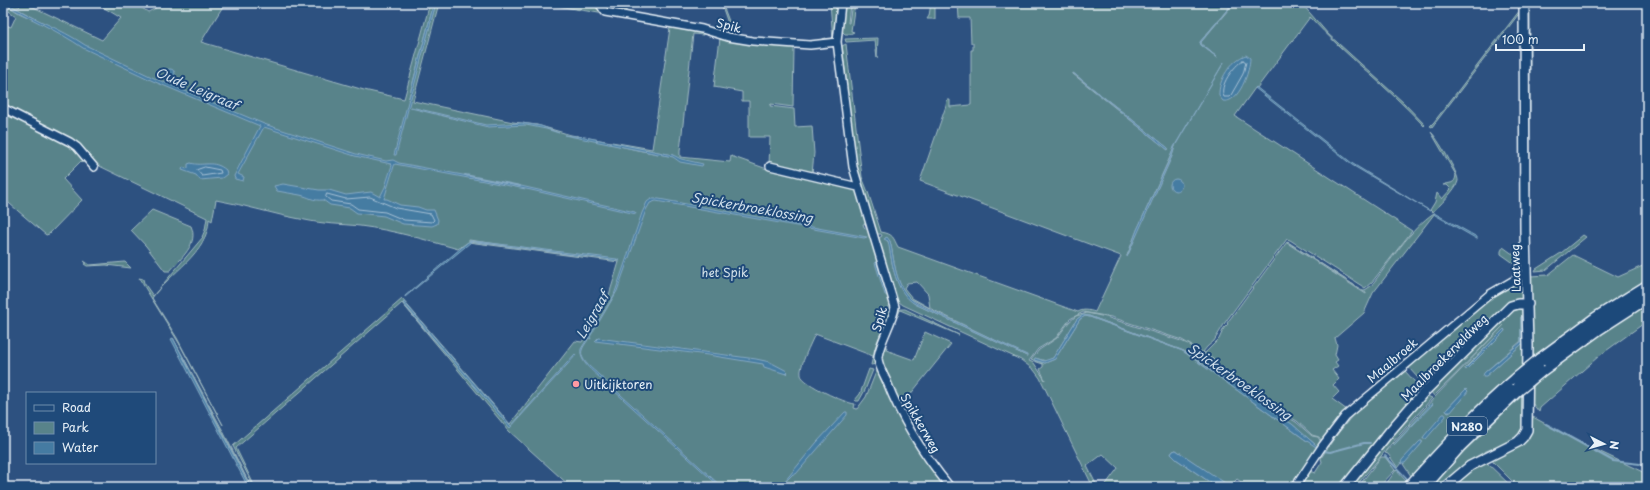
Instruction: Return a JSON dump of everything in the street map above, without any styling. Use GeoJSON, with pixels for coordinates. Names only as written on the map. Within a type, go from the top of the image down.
{"type":"FeatureCollection","features":[{"type":"Feature","properties":{"kind":"highway","name":"N280"},"geometry":{"type":"LineString","coordinates":[[1410,487],[1423,482],[1480,412],[1517,385],[1597,318],[1647,286]]}},
{"type":"Feature","properties":{"kind":"highway","name":"N280"},"geometry":{"type":"LineString","coordinates":[[1540,366],[1647,297]]}},
{"type":"Feature","properties":{"kind":"street","name":"Spik"},"geometry":{"type":"LineString","coordinates":[[599,3],[605,12],[612,14],[702,29],[728,37],[810,46],[837,42]]}},
{"type":"Feature","properties":{"kind":"street","name":"Spik"},"geometry":{"type":"LineString","coordinates":[[841,3],[837,42],[853,167],[895,307],[893,317],[879,354],[878,359],[880,366]]}},
{"type":"Feature","properties":{"kind":"street","name":"Laatweg"},"geometry":{"type":"LineString","coordinates":[[1445,487],[1458,474],[1475,463],[1518,442],[1527,430],[1528,304],[1526,273],[1524,3]]}},
{"type":"Feature","properties":{"kind":"street"},"geometry":{"type":"LineString","coordinates":[[3,108],[70,142],[77,147],[94,167]]}},
{"type":"Feature","properties":{"kind":"street"},"geometry":{"type":"LineString","coordinates":[[770,166],[858,187]]}},
{"type":"Feature","properties":{"kind":"street","name":"Maalbroek"},"geometry":{"type":"LineString","coordinates":[[1295,487],[1323,445],[1345,416],[1490,294],[1526,273]]}},
{"type":"Feature","properties":{"kind":"street","name":"Maalbroekerveldweg"},"geometry":{"type":"LineString","coordinates":[[1345,487],[1423,393],[1511,306],[1528,304]]}},
{"type":"Feature","properties":{"kind":"street","name":"Spikkerweg"},"geometry":{"type":"LineString","coordinates":[[880,366],[895,403],[913,436],[934,468],[950,487]]}},
{"type":"Feature","properties":{"kind":"green space","name":"het Spik"},"geometry":{"type":"Polygon","coordinates":[[[3,3],[19,13],[54,29],[7,3],[12,3],[19,7],[20,6],[18,3],[25,3],[102,40],[121,18],[96,3],[142,3],[144,4],[142,8],[148,12],[156,8],[156,3],[225,3],[201,42],[364,90],[404,99],[430,3],[434,3],[408,100],[410,100],[436,3],[439,3],[413,101],[513,122],[537,125],[571,135],[652,149],[670,28],[669,26],[703,31],[703,35],[693,34],[680,157],[730,162],[731,156],[767,169],[857,189],[868,223],[863,224],[869,231],[891,305],[889,306],[889,315],[891,311],[875,356],[876,364],[871,365],[873,356],[815,334],[803,360],[801,375],[803,379],[816,388],[834,397],[855,404],[854,408],[857,409],[866,397],[876,372],[878,371],[947,487],[571,487],[509,431],[402,303],[236,448],[254,487],[233,446],[402,299],[510,424],[575,341],[582,342],[609,295],[619,262],[468,242],[458,249],[385,230],[312,221],[216,200],[212,221],[209,219],[207,231],[195,253],[152,298],[177,338],[223,425],[179,343],[139,278],[143,279],[153,296],[203,237],[207,218],[85,159],[83,163],[81,161],[63,179],[82,200],[49,234],[46,235],[3,198],[3,44],[6,38],[3,36],[3,24],[11,27],[16,16],[3,7],[3,3]],[[576,136],[637,150],[675,157],[673,155],[576,136]],[[469,240],[469,241],[573,255],[469,240]],[[403,303],[403,304],[509,426],[403,303]]]}},
{"type":"Feature","properties":{"kind":"green space"},"geometry":{"type":"Polygon","coordinates":[[[540,3],[598,3],[598,5],[628,18],[540,3]]]}},
{"type":"Feature","properties":{"kind":"green space"},"geometry":{"type":"Polygon","coordinates":[[[601,3],[604,3],[609,7],[605,3],[626,9],[626,12],[732,35],[609,11],[601,3]]]}},
{"type":"Feature","properties":{"kind":"green space"},"geometry":{"type":"Polygon","coordinates":[[[721,3],[734,34],[732,35],[721,3]]]}},
{"type":"Feature","properties":{"kind":"green space"},"geometry":{"type":"Polygon","coordinates":[[[830,3],[839,3],[836,39],[833,40],[830,3]]]}},
{"type":"Feature","properties":{"kind":"green space"},"geometry":{"type":"Polygon","coordinates":[[[844,3],[850,3],[849,23],[852,3],[855,3],[851,31],[854,32],[850,34],[845,34],[842,31],[844,3]]]}},
{"type":"Feature","properties":{"kind":"green space"},"geometry":{"type":"Polygon","coordinates":[[[931,3],[935,3],[935,19],[927,19],[929,16],[931,3]]]}},
{"type":"Feature","properties":{"kind":"green space"},"geometry":{"type":"Polygon","coordinates":[[[958,3],[1233,3],[1200,42],[1201,45],[1218,58],[1201,44],[1201,42],[1234,3],[1303,3],[1303,5],[1328,34],[1404,103],[1425,125],[1424,126],[1310,17],[1235,116],[1412,231],[1372,282],[1365,288],[1287,239],[1226,321],[1214,341],[1203,352],[1205,353],[1219,339],[1224,328],[1228,324],[1227,323],[1287,242],[1366,294],[1352,284],[1365,290],[1371,286],[1409,236],[1426,219],[1435,213],[1373,293],[1364,313],[1335,338],[1337,345],[1335,355],[1338,360],[1335,362],[1338,366],[1332,370],[1339,379],[1333,385],[1339,392],[1332,399],[1347,410],[1372,388],[1373,390],[1323,443],[1319,437],[1312,435],[1297,421],[1281,412],[1266,398],[1256,393],[1241,380],[1228,376],[1213,359],[1182,340],[1111,317],[1083,312],[1070,319],[1056,338],[1038,349],[1029,361],[1034,363],[1045,380],[1040,369],[1043,367],[1043,364],[1031,360],[1039,350],[1057,338],[1069,322],[1076,316],[1087,313],[1106,317],[1190,345],[1213,360],[1227,377],[1240,381],[1255,394],[1265,399],[1280,413],[1296,422],[1312,436],[1318,437],[1322,444],[1293,487],[1248,487],[1237,479],[1229,487],[1176,450],[1171,454],[1176,459],[1217,487],[1104,487],[1118,468],[1103,454],[1087,466],[1096,484],[1093,487],[1040,378],[1034,370],[1021,360],[903,305],[895,299],[877,239],[882,236],[881,234],[875,234],[856,168],[842,46],[846,44],[862,177],[881,232],[891,235],[898,247],[1078,312],[1086,310],[1095,312],[1121,256],[920,181],[947,100],[950,100],[950,107],[971,105],[971,50],[973,50],[973,43],[971,43],[970,18],[959,18],[958,3]],[[1073,74],[1168,150],[1168,148],[1073,74]],[[1175,146],[1137,230],[1127,256],[1172,156],[1175,146]],[[885,238],[889,243],[893,268],[903,292],[915,304],[1027,356],[911,299],[905,293],[898,279],[890,241],[885,238]],[[917,282],[907,283],[904,288],[912,298],[930,308],[928,294],[917,282]],[[1083,315],[1077,319],[1053,358],[1046,361],[1035,358],[1034,360],[1045,363],[1055,359],[1080,319],[1085,316],[1090,317],[1183,351],[1307,441],[1315,444],[1292,424],[1277,415],[1263,402],[1250,395],[1233,381],[1225,379],[1184,351],[1089,316],[1083,315]]]}},
{"type":"Feature","properties":{"kind":"green space"},"geometry":{"type":"Polygon","coordinates":[[[1527,3],[1530,3],[1530,191],[1527,186],[1527,3]]]}},
{"type":"Feature","properties":{"kind":"green space"},"geometry":{"type":"Polygon","coordinates":[[[1520,10],[1521,11],[1432,127],[1430,126],[1434,122],[1520,10]]]}},
{"type":"Feature","properties":{"kind":"green space"},"geometry":{"type":"Polygon","coordinates":[[[1519,20],[1521,20],[1522,269],[1501,254],[1503,247],[1521,260],[1519,20]]]}},
{"type":"Feature","properties":{"kind":"green space"},"geometry":{"type":"Polygon","coordinates":[[[720,38],[809,47],[794,48],[793,107],[771,104],[770,106],[794,109],[795,127],[812,126],[814,153],[812,174],[769,166],[770,137],[749,137],[749,101],[742,101],[742,92],[714,87],[720,38]]]}},
{"type":"Feature","properties":{"kind":"green space"},"geometry":{"type":"Polygon","coordinates":[[[826,38],[828,41],[832,40],[823,43],[811,44],[810,42],[826,38]]]}},
{"type":"Feature","properties":{"kind":"green space"},"geometry":{"type":"Polygon","coordinates":[[[878,38],[877,58],[875,40],[846,42],[845,39],[878,38]]]}},
{"type":"Feature","properties":{"kind":"green space"},"geometry":{"type":"Polygon","coordinates":[[[1431,132],[1451,163],[1457,177],[1458,181],[1451,193],[1432,212],[1430,210],[1435,202],[1437,193],[1442,199],[1451,189],[1447,185],[1443,185],[1452,183],[1455,180],[1456,175],[1431,132]]]}},
{"type":"Feature","properties":{"kind":"green space"},"geometry":{"type":"Polygon","coordinates":[[[152,210],[191,226],[193,239],[191,245],[184,256],[170,271],[165,271],[146,246],[131,230],[152,210]]]}},
{"type":"Feature","properties":{"kind":"green space"},"geometry":{"type":"Polygon","coordinates":[[[1583,235],[1586,237],[1546,270],[1535,271],[1561,253],[1583,235]]]}},
{"type":"Feature","properties":{"kind":"green space"},"geometry":{"type":"Polygon","coordinates":[[[1573,255],[1618,277],[1647,264],[1647,281],[1562,335],[1532,357],[1530,276],[1548,275],[1573,255]]]}},
{"type":"Feature","properties":{"kind":"green space"},"geometry":{"type":"Polygon","coordinates":[[[84,261],[90,265],[125,262],[131,268],[106,265],[87,266],[84,264],[86,263],[84,261]]]}},
{"type":"Feature","properties":{"kind":"green space"},"geometry":{"type":"Polygon","coordinates":[[[1522,279],[1524,296],[1510,302],[1426,387],[1409,368],[1491,296],[1522,279]]]}},
{"type":"Feature","properties":{"kind":"green space"},"geometry":{"type":"Polygon","coordinates":[[[1647,302],[1647,321],[1599,356],[1540,408],[1539,412],[1532,403],[1532,388],[1555,365],[1647,302]]]}},
{"type":"Feature","properties":{"kind":"green space"},"geometry":{"type":"Polygon","coordinates":[[[1514,308],[1522,308],[1524,311],[1524,363],[1411,476],[1403,464],[1422,443],[1422,441],[1417,444],[1398,468],[1388,454],[1385,453],[1433,399],[1504,325],[1434,396],[1431,392],[1514,308]],[[1523,316],[1521,317],[1521,341],[1484,373],[1486,376],[1522,344],[1523,316]],[[1504,329],[1465,369],[1505,330],[1504,329]],[[1466,389],[1446,410],[1449,413],[1468,391],[1466,389]]]}},
{"type":"Feature","properties":{"kind":"green space"},"geometry":{"type":"Polygon","coordinates":[[[905,309],[959,335],[900,310],[898,316],[896,314],[897,310],[905,309]]]}},
{"type":"Feature","properties":{"kind":"green space"},"geometry":{"type":"Polygon","coordinates":[[[925,332],[951,344],[901,406],[930,457],[954,487],[946,480],[935,466],[900,407],[884,370],[881,359],[884,347],[887,347],[886,350],[914,360],[925,332]]]}},
{"type":"Feature","properties":{"kind":"green space"},"geometry":{"type":"Polygon","coordinates":[[[173,338],[223,431],[251,487],[173,338]]]}},
{"type":"Feature","properties":{"kind":"green space"},"geometry":{"type":"Polygon","coordinates":[[[869,369],[873,370],[865,390],[859,401],[856,401],[855,400],[860,394],[869,369]]]}},
{"type":"Feature","properties":{"kind":"green space"},"geometry":{"type":"Polygon","coordinates":[[[1405,371],[1423,391],[1340,487],[1299,487],[1309,471],[1315,473],[1322,462],[1321,458],[1335,437],[1352,416],[1405,371]]]}},
{"type":"Feature","properties":{"kind":"green space"},"geometry":{"type":"Polygon","coordinates":[[[1524,394],[1523,425],[1517,438],[1484,452],[1455,472],[1440,487],[1431,487],[1475,439],[1524,394]]]}},
{"type":"Feature","properties":{"kind":"green space"},"geometry":{"type":"Polygon","coordinates":[[[1427,396],[1432,398],[1355,487],[1348,487],[1427,396]]]}},
{"type":"Feature","properties":{"kind":"green space"},"geometry":{"type":"Polygon","coordinates":[[[1533,417],[1573,439],[1647,474],[1647,487],[1518,487],[1493,462],[1493,457],[1516,448],[1525,441],[1531,427],[1533,417]]]}},
{"type":"Feature","properties":{"kind":"green space"},"geometry":{"type":"Polygon","coordinates":[[[1381,457],[1385,457],[1395,470],[1379,487],[1358,487],[1381,457]]]}},
{"type":"Feature","properties":{"kind":"green space"},"geometry":{"type":"Polygon","coordinates":[[[1485,461],[1512,487],[1451,487],[1459,479],[1485,461]]]}},
{"type":"Feature","properties":{"kind":"green space"},"geometry":{"type":"Polygon","coordinates":[[[1396,470],[1407,482],[1403,487],[1384,487],[1396,470]]]}},
{"type":"Feature","properties":{"kind":"water"},"geometry":{"type":"Polygon","coordinates":[[[3,3],[7,3],[85,45],[154,78],[264,124],[356,154],[521,186],[635,212],[636,214],[531,190],[395,164],[384,199],[400,205],[434,210],[438,220],[437,224],[432,226],[403,224],[384,216],[357,213],[350,208],[330,205],[323,200],[316,200],[300,195],[277,191],[274,186],[283,184],[319,190],[329,190],[346,195],[371,192],[380,197],[392,165],[355,156],[264,127],[238,174],[244,177],[243,181],[235,179],[234,176],[260,126],[153,81],[83,48],[3,3]]]}},
{"type":"Feature","properties":{"kind":"water"},"geometry":{"type":"Polygon","coordinates":[[[434,3],[436,3],[396,155],[394,155],[434,3]]]}},
{"type":"Feature","properties":{"kind":"water"},"geometry":{"type":"Polygon","coordinates":[[[1233,3],[1201,42],[1201,44],[1218,58],[1201,45],[1200,42],[1233,3]]]}},
{"type":"Feature","properties":{"kind":"water"},"geometry":{"type":"Polygon","coordinates":[[[1246,55],[1250,58],[1248,71],[1239,92],[1229,101],[1223,101],[1219,96],[1219,90],[1226,71],[1235,61],[1246,55]]]}},
{"type":"Feature","properties":{"kind":"water"},"geometry":{"type":"Polygon","coordinates":[[[1224,62],[1175,146],[1172,156],[1127,257],[1137,230],[1174,147],[1224,62]]]}},
{"type":"Feature","properties":{"kind":"water"},"geometry":{"type":"Polygon","coordinates":[[[170,69],[175,74],[170,79],[165,74],[170,69]]]}},
{"type":"Feature","properties":{"kind":"water"},"geometry":{"type":"Polygon","coordinates":[[[1073,73],[1168,148],[1168,150],[1073,73]]]}},
{"type":"Feature","properties":{"kind":"water"},"geometry":{"type":"Polygon","coordinates":[[[1256,87],[1353,164],[1430,211],[1352,165],[1255,88],[1256,87]]]}},
{"type":"Feature","properties":{"kind":"water"},"geometry":{"type":"Polygon","coordinates":[[[411,107],[486,125],[522,123],[541,126],[559,133],[526,125],[488,127],[411,107]]]}},
{"type":"Feature","properties":{"kind":"water"},"geometry":{"type":"Polygon","coordinates":[[[564,135],[585,137],[673,155],[681,159],[703,164],[702,166],[680,162],[673,157],[564,135]]]}},
{"type":"Feature","properties":{"kind":"water"},"geometry":{"type":"Polygon","coordinates":[[[188,164],[217,165],[226,170],[227,174],[222,178],[200,180],[196,175],[182,170],[183,167],[186,169],[188,168],[188,164]]]}},
{"type":"Feature","properties":{"kind":"water"},"geometry":{"type":"Polygon","coordinates":[[[1176,179],[1180,181],[1182,185],[1180,189],[1176,191],[1172,189],[1170,185],[1172,181],[1176,179]]]}},
{"type":"Feature","properties":{"kind":"water"},"geometry":{"type":"Polygon","coordinates":[[[651,199],[659,199],[867,237],[864,238],[656,201],[650,203],[646,210],[617,291],[590,337],[591,339],[589,338],[583,347],[582,354],[584,361],[590,367],[722,487],[720,487],[591,369],[584,362],[581,354],[581,349],[614,295],[642,213],[647,202],[651,199]]]}},
{"type":"Feature","properties":{"kind":"water"},"geometry":{"type":"Polygon","coordinates":[[[1434,213],[1477,237],[1477,239],[1435,215],[1434,213]]]}},
{"type":"Feature","properties":{"kind":"water"},"geometry":{"type":"Polygon","coordinates":[[[887,237],[890,241],[900,283],[909,297],[916,303],[1027,356],[915,304],[908,299],[896,277],[888,241],[884,239],[887,237]]]}},
{"type":"Feature","properties":{"kind":"water"},"geometry":{"type":"Polygon","coordinates":[[[469,241],[617,259],[620,261],[469,241]]]}},
{"type":"Feature","properties":{"kind":"water"},"geometry":{"type":"Polygon","coordinates":[[[468,242],[471,242],[405,297],[405,296],[468,242]]]}},
{"type":"Feature","properties":{"kind":"water"},"geometry":{"type":"Polygon","coordinates":[[[876,261],[887,295],[885,295],[875,263],[876,261]]]}},
{"type":"Feature","properties":{"kind":"water"},"geometry":{"type":"Polygon","coordinates":[[[404,302],[511,426],[575,354],[576,355],[510,428],[403,303],[404,302]]]}},
{"type":"Feature","properties":{"kind":"water"},"geometry":{"type":"Polygon","coordinates":[[[1083,315],[1182,351],[1085,316],[1080,319],[1055,359],[1045,363],[1034,360],[1035,358],[1044,361],[1053,358],[1077,319],[1083,315]]]}},
{"type":"Feature","properties":{"kind":"water"},"geometry":{"type":"Polygon","coordinates":[[[1523,316],[1523,343],[1486,376],[1483,376],[1484,373],[1521,342],[1521,317],[1523,316]]]}},
{"type":"Feature","properties":{"kind":"water"},"geometry":{"type":"Polygon","coordinates":[[[1504,329],[1504,332],[1466,370],[1465,369],[1504,329]]]}},
{"type":"Feature","properties":{"kind":"water"},"geometry":{"type":"Polygon","coordinates":[[[173,338],[250,487],[248,487],[171,339],[173,338]]]}},
{"type":"Feature","properties":{"kind":"water"},"geometry":{"type":"Polygon","coordinates":[[[598,338],[756,359],[770,362],[788,372],[786,374],[764,367],[763,364],[708,355],[595,341],[598,338]]]}},
{"type":"Feature","properties":{"kind":"water"},"geometry":{"type":"Polygon","coordinates":[[[1188,354],[1225,379],[1233,381],[1250,395],[1263,402],[1277,415],[1292,424],[1317,446],[1316,447],[1307,441],[1188,354]]]}},
{"type":"Feature","properties":{"kind":"water"},"geometry":{"type":"Polygon","coordinates":[[[1466,389],[1468,391],[1451,412],[1447,412],[1446,410],[1466,389]]]}},
{"type":"Feature","properties":{"kind":"water"},"geometry":{"type":"Polygon","coordinates":[[[1432,403],[1433,404],[1394,445],[1432,403]]]}},
{"type":"Feature","properties":{"kind":"water"},"geometry":{"type":"Polygon","coordinates":[[[845,412],[847,412],[847,415],[796,474],[793,474],[780,487],[817,442],[845,412]]]}},
{"type":"Feature","properties":{"kind":"water"},"geometry":{"type":"Polygon","coordinates":[[[1443,414],[1446,416],[1426,439],[1423,439],[1424,436],[1443,414]]]}},
{"type":"Feature","properties":{"kind":"water"},"geometry":{"type":"Polygon","coordinates":[[[1420,441],[1422,441],[1422,443],[1405,463],[1401,463],[1402,460],[1420,441]]]}},
{"type":"Feature","properties":{"kind":"water"},"geometry":{"type":"Polygon","coordinates":[[[1176,450],[1229,487],[1217,487],[1176,459],[1171,454],[1176,450]]]}},
{"type":"Feature","properties":{"kind":"waterway","name":"Leigraaf"},"geometry":{"type":"LineString","coordinates":[[465,175],[520,186]]}},
{"type":"Feature","properties":{"kind":"waterway"},"geometry":{"type":"LineString","coordinates":[[1546,424],[1613,461],[1640,464],[1647,467]]}},
{"type":"Feature","properties":{"kind":"waterway","name":"Spickerbroeklossing"},"geometry":{"type":"LineString","coordinates":[[1324,451],[1330,452],[1364,443],[1370,443]]}},
{"type":"Feature","properties":{"kind":"waterway","name":"Spickerbroeklossing"},"geometry":{"type":"LineString","coordinates":[[1385,456],[1410,482]]}},
{"type":"Feature","properties":{"kind":"place","name":"Uitkijktoren"},"geometry":{"type":"Point","coordinates":[576,384]}},
{"type":"Feature","properties":{"kind":"water label","name":"Oude Leigraaf"},"geometry":{"type":"Point","coordinates":[197,88]}}]}
